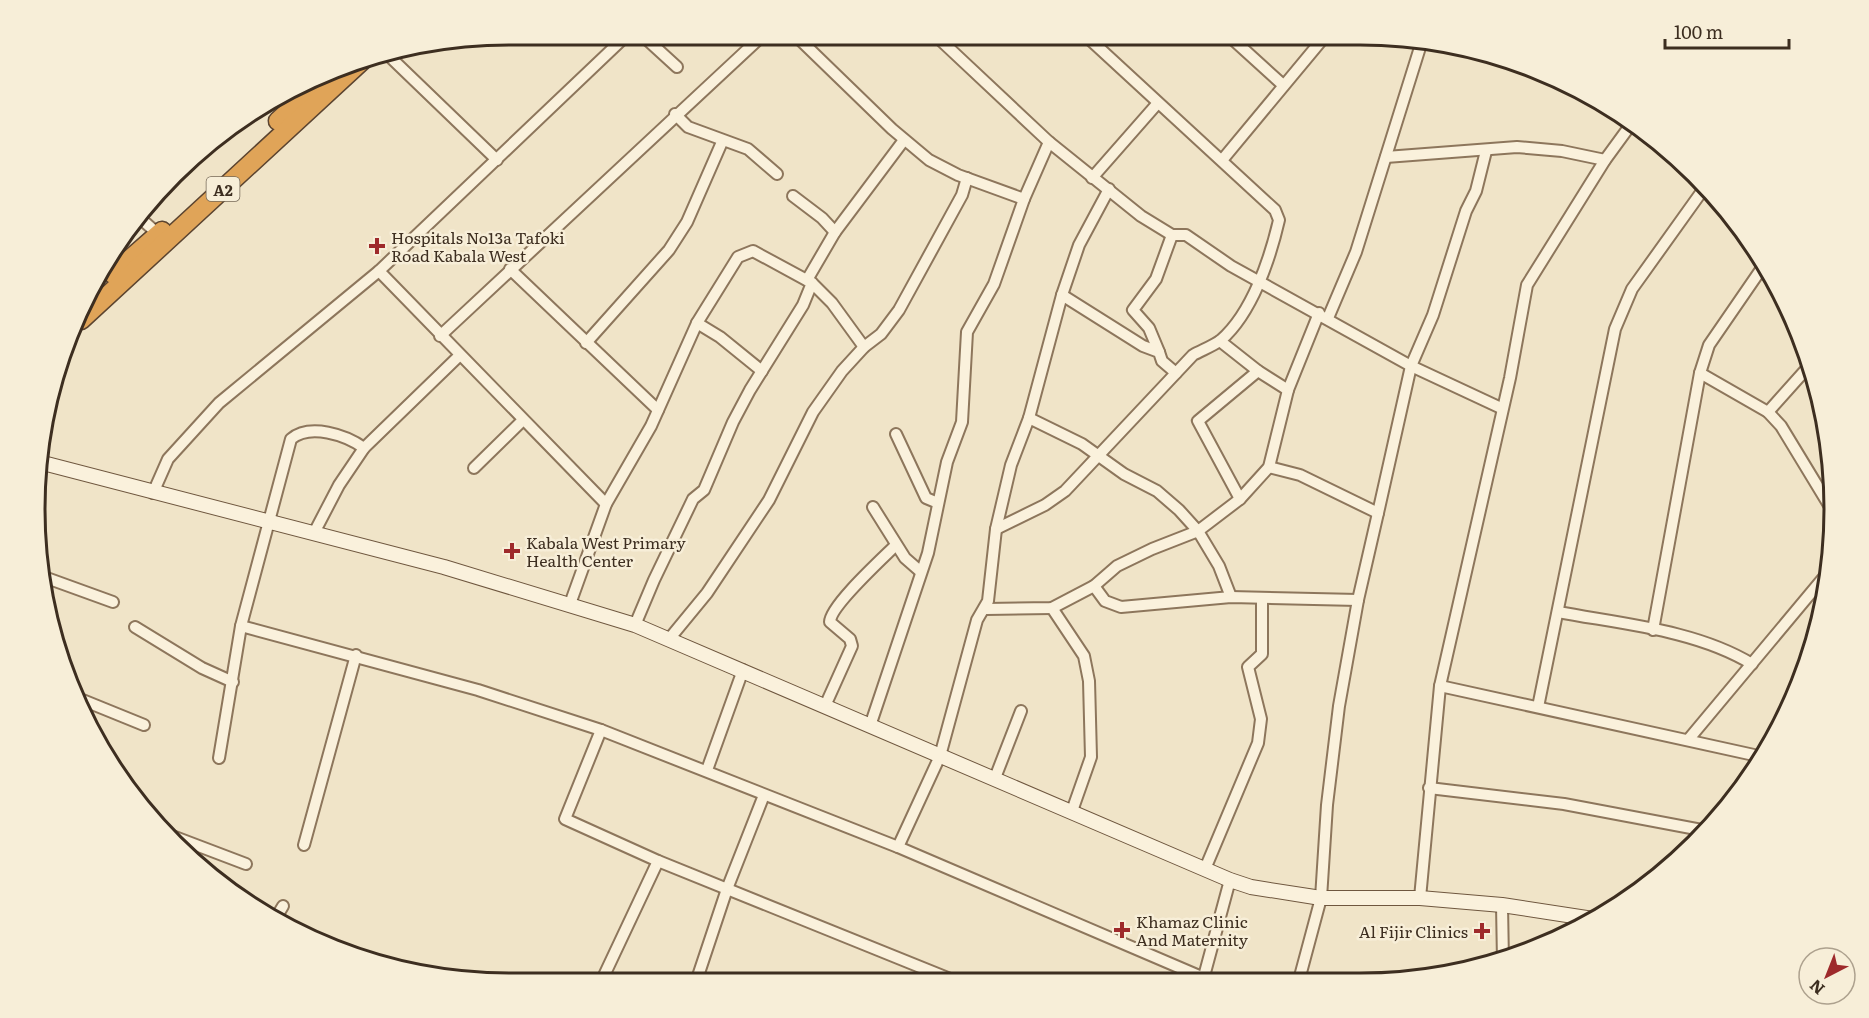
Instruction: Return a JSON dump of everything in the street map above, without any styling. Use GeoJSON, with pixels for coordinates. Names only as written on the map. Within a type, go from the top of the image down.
{"type":"FeatureCollection","features":[{"type":"Feature","properties":{"kind":"highway","name":"A2"},"geometry":{"type":"LineString","coordinates":[[89,313],[347,74]]}},
{"type":"Feature","properties":{"kind":"highway","name":"A2"},"geometry":{"type":"LineString","coordinates":[[105,282],[158,234],[300,95]]}},
{"type":"Feature","properties":{"kind":"street"},"geometry":{"type":"LineString","coordinates":[[153,494],[168,459],[219,403],[378,271],[617,45]]}},
{"type":"Feature","properties":{"kind":"street"},"geometry":{"type":"LineString","coordinates":[[653,45],[676,67]]}},
{"type":"Feature","properties":{"kind":"street"},"geometry":{"type":"LineString","coordinates":[[440,336],[675,114],[752,45]]}},
{"type":"Feature","properties":{"kind":"street"},"geometry":{"type":"LineString","coordinates":[[805,45],[904,140],[928,160],[967,178],[1024,199]]}},
{"type":"Feature","properties":{"kind":"street"},"geometry":{"type":"LineString","coordinates":[[946,45],[1049,142],[1141,216],[1172,235],[1186,235],[1231,266],[1411,366],[1501,408]]}},
{"type":"Feature","properties":{"kind":"street"},"geometry":{"type":"LineString","coordinates":[[996,529],[1045,505],[1065,491],[1192,355],[1220,341],[1240,321],[1258,280],[1279,220],[1275,210],[1223,159],[1157,104],[1095,45]]}},
{"type":"Feature","properties":{"kind":"street"},"geometry":{"type":"LineString","coordinates":[[1239,45],[1283,85]]}},
{"type":"Feature","properties":{"kind":"street"},"geometry":{"type":"LineString","coordinates":[[1223,159],[1317,45]]}},
{"type":"Feature","properties":{"kind":"street"},"geometry":{"type":"LineString","coordinates":[[986,609],[1052,608],[1094,586],[1117,566],[1198,531],[1240,499],[1269,467],[1288,390],[1356,252],[1420,49]]}},
{"type":"Feature","properties":{"kind":"street"},"geometry":{"type":"LineString","coordinates":[[393,60],[497,160]]}},
{"type":"Feature","properties":{"kind":"street"},"geometry":{"type":"LineString","coordinates":[[1092,178],[1157,104]]}},
{"type":"Feature","properties":{"kind":"street"},"geometry":{"type":"LineString","coordinates":[[675,114],[688,127],[722,142],[734,143],[748,149],[777,174]]}},
{"type":"Feature","properties":{"kind":"street"},"geometry":{"type":"LineString","coordinates":[[1420,898],[1440,686],[1501,408],[1510,378],[1527,285],[1605,160],[1627,130]]}},
{"type":"Feature","properties":{"kind":"street"},"geometry":{"type":"LineString","coordinates":[[635,625],[678,528],[693,499],[704,490],[733,422],[803,305],[809,282],[835,232],[904,140]]}},
{"type":"Feature","properties":{"kind":"street"},"geometry":{"type":"LineString","coordinates":[[586,343],[669,250],[687,222],[722,142]]}},
{"type":"Feature","properties":{"kind":"street"},"geometry":{"type":"LineString","coordinates":[[870,726],[933,535],[947,462],[962,422],[967,332],[994,284],[1024,199],[1049,142]]}},
{"type":"Feature","properties":{"kind":"street"},"geometry":{"type":"LineString","coordinates":[[1386,157],[1486,152],[1517,147],[1562,150],[1605,160]]}},
{"type":"Feature","properties":{"kind":"street"},"geometry":{"type":"LineString","coordinates":[[1301,973],[1321,898],[1327,805],[1340,706],[1358,600],[1411,366],[1433,315],[1466,211],[1476,191],[1486,152]]}},
{"type":"Feature","properties":{"kind":"street"},"geometry":{"type":"LineString","coordinates":[[670,638],[707,593],[769,500],[813,412],[842,371],[864,347],[881,333],[900,310],[962,195],[967,178]]}},
{"type":"Feature","properties":{"kind":"street"},"geometry":{"type":"LineString","coordinates":[[898,848],[940,756],[977,620],[986,609],[996,529],[1011,465],[1029,418],[1062,295],[1079,245],[1109,189]]}},
{"type":"Feature","properties":{"kind":"street"},"geometry":{"type":"LineString","coordinates":[[1538,707],[1615,329],[1632,289],[1700,194]]}},
{"type":"Feature","properties":{"kind":"street"},"geometry":{"type":"LineString","coordinates":[[793,196],[822,218],[835,232]]}},
{"type":"Feature","properties":{"kind":"street"},"geometry":{"type":"LineString","coordinates":[[145,222],[158,234]]}},
{"type":"Feature","properties":{"kind":"street"},"geometry":{"type":"LineString","coordinates":[[1172,235],[1156,279],[1133,310],[1149,328],[1162,361],[1176,373]]}},
{"type":"Feature","properties":{"kind":"street"},"geometry":{"type":"LineString","coordinates":[[570,604],[606,504],[630,465],[658,410],[697,323],[738,257],[753,251],[809,282],[832,303],[864,347]]}},
{"type":"Feature","properties":{"kind":"street"},"geometry":{"type":"LineString","coordinates":[[510,269],[658,410]]}},
{"type":"Feature","properties":{"kind":"street"},"geometry":{"type":"LineString","coordinates":[[378,271],[522,421],[606,504]]}},
{"type":"Feature","properties":{"kind":"street"},"geometry":{"type":"LineString","coordinates":[[1653,630],[1700,373],[1709,345],[1759,272]]}},
{"type":"Feature","properties":{"kind":"street"},"geometry":{"type":"LineString","coordinates":[[1062,295],[1143,346],[1159,352]]}},
{"type":"Feature","properties":{"kind":"street"},"geometry":{"type":"LineString","coordinates":[[697,323],[720,337],[762,371]]}},
{"type":"Feature","properties":{"kind":"street"},"geometry":{"type":"LineString","coordinates":[[1220,341],[1258,371],[1288,390]]}},
{"type":"Feature","properties":{"kind":"street"},"geometry":{"type":"LineString","coordinates":[[314,533],[339,485],[364,448],[459,356]]}},
{"type":"Feature","properties":{"kind":"street"},"geometry":{"type":"LineString","coordinates":[[1240,499],[1198,421],[1258,371]]}},
{"type":"Feature","properties":{"kind":"street"},"geometry":{"type":"LineString","coordinates":[[1700,373],[1768,412],[1781,426],[1824,496]]}},
{"type":"Feature","properties":{"kind":"street"},"geometry":{"type":"LineString","coordinates":[[1768,412],[1803,373]]}},
{"type":"Feature","properties":{"kind":"street"},"geometry":{"type":"LineString","coordinates":[[1029,418],[1066,435],[1099,455],[1124,474],[1157,491],[1198,531],[1219,566],[1231,597]]}},
{"type":"Feature","properties":{"kind":"street"},"geometry":{"type":"LineString","coordinates":[[474,468],[522,421]]}},
{"type":"Feature","properties":{"kind":"street"},"geometry":{"type":"LineString","coordinates":[[219,758],[241,626],[291,439],[297,434],[330,434],[352,440],[364,448]]}},
{"type":"Feature","properties":{"kind":"street"},"geometry":{"type":"LineString","coordinates":[[896,434],[926,498],[938,503]]}},
{"type":"Feature","properties":{"kind":"street"},"geometry":{"type":"LineString","coordinates":[[47,465],[444,567],[635,625],[670,638],[1230,880],[1321,898],[1420,898],[1502,905],[1580,917]]}},
{"type":"Feature","properties":{"kind":"street"},"geometry":{"type":"LineString","coordinates":[[1269,467],[1300,475],[1378,513]]}},
{"type":"Feature","properties":{"kind":"street"},"geometry":{"type":"LineString","coordinates":[[873,507],[905,558],[921,572]]}},
{"type":"Feature","properties":{"kind":"street"},"geometry":{"type":"LineString","coordinates":[[825,706],[852,646],[850,639],[830,622],[830,616],[849,592],[897,545]]}},
{"type":"Feature","properties":{"kind":"street"},"geometry":{"type":"LineString","coordinates":[[51,579],[113,602]]}},
{"type":"Feature","properties":{"kind":"street"},"geometry":{"type":"LineString","coordinates":[[1688,740],[1817,585]]}},
{"type":"Feature","properties":{"kind":"street"},"geometry":{"type":"LineString","coordinates":[[1094,586],[1106,602],[1121,607],[1231,597],[1358,600]]}},
{"type":"Feature","properties":{"kind":"street"},"geometry":{"type":"LineString","coordinates":[[1205,869],[1258,743],[1261,719],[1248,668],[1262,654],[1262,598]]}},
{"type":"Feature","properties":{"kind":"street"},"geometry":{"type":"LineString","coordinates":[[1052,608],[1083,656],[1089,681],[1091,757],[1072,811]]}},
{"type":"Feature","properties":{"kind":"street"},"geometry":{"type":"LineString","coordinates":[[1558,612],[1653,630],[1730,651],[1752,664]]}},
{"type":"Feature","properties":{"kind":"street"},"geometry":{"type":"LineString","coordinates":[[241,626],[478,690],[601,730],[707,770],[898,848],[1189,973]]}},
{"type":"Feature","properties":{"kind":"street"},"geometry":{"type":"LineString","coordinates":[[135,627],[202,668],[233,682]]}},
{"type":"Feature","properties":{"kind":"street"},"geometry":{"type":"LineString","coordinates":[[304,845],[356,656]]}},
{"type":"Feature","properties":{"kind":"street"},"geometry":{"type":"LineString","coordinates":[[707,770],[743,670]]}},
{"type":"Feature","properties":{"kind":"street"},"geometry":{"type":"LineString","coordinates":[[1440,686],[1753,755]]}},
{"type":"Feature","properties":{"kind":"street"},"geometry":{"type":"LineString","coordinates":[[87,702],[144,725]]}},
{"type":"Feature","properties":{"kind":"street"},"geometry":{"type":"LineString","coordinates":[[995,778],[1021,711]]}},
{"type":"Feature","properties":{"kind":"street"},"geometry":{"type":"LineString","coordinates":[[601,730],[565,819],[658,861],[935,973]]}},
{"type":"Feature","properties":{"kind":"street"},"geometry":{"type":"LineString","coordinates":[[1429,788],[1564,804],[1696,829]]}},
{"type":"Feature","properties":{"kind":"street"},"geometry":{"type":"LineString","coordinates":[[699,973],[727,889],[764,795]]}},
{"type":"Feature","properties":{"kind":"street"},"geometry":{"type":"LineString","coordinates":[[186,841],[246,864]]}},
{"type":"Feature","properties":{"kind":"street"},"geometry":{"type":"LineString","coordinates":[[605,973],[658,861]]}},
{"type":"Feature","properties":{"kind":"street"},"geometry":{"type":"LineString","coordinates":[[1205,973],[1230,880]]}},
{"type":"Feature","properties":{"kind":"street"},"geometry":{"type":"LineString","coordinates":[[1502,905],[1503,950]]}},
{"type":"Feature","properties":{"kind":"street"},"geometry":{"type":"LineString","coordinates":[[279,912],[283,906]]}},
{"type":"Feature","properties":{"kind":"place","name":"Hospitals No13a Tafoki Road Kabala West"},"geometry":{"type":"Point","coordinates":[377,246]}},
{"type":"Feature","properties":{"kind":"place","name":"Kabala West Primary Health Center"},"geometry":{"type":"Point","coordinates":[512,551]}},
{"type":"Feature","properties":{"kind":"place","name":"Khamaz Clinic And Maternity"},"geometry":{"type":"Point","coordinates":[1122,930]}},
{"type":"Feature","properties":{"kind":"place","name":"Al Fijir Clinics"},"geometry":{"type":"Point","coordinates":[1482,931]}}]}
